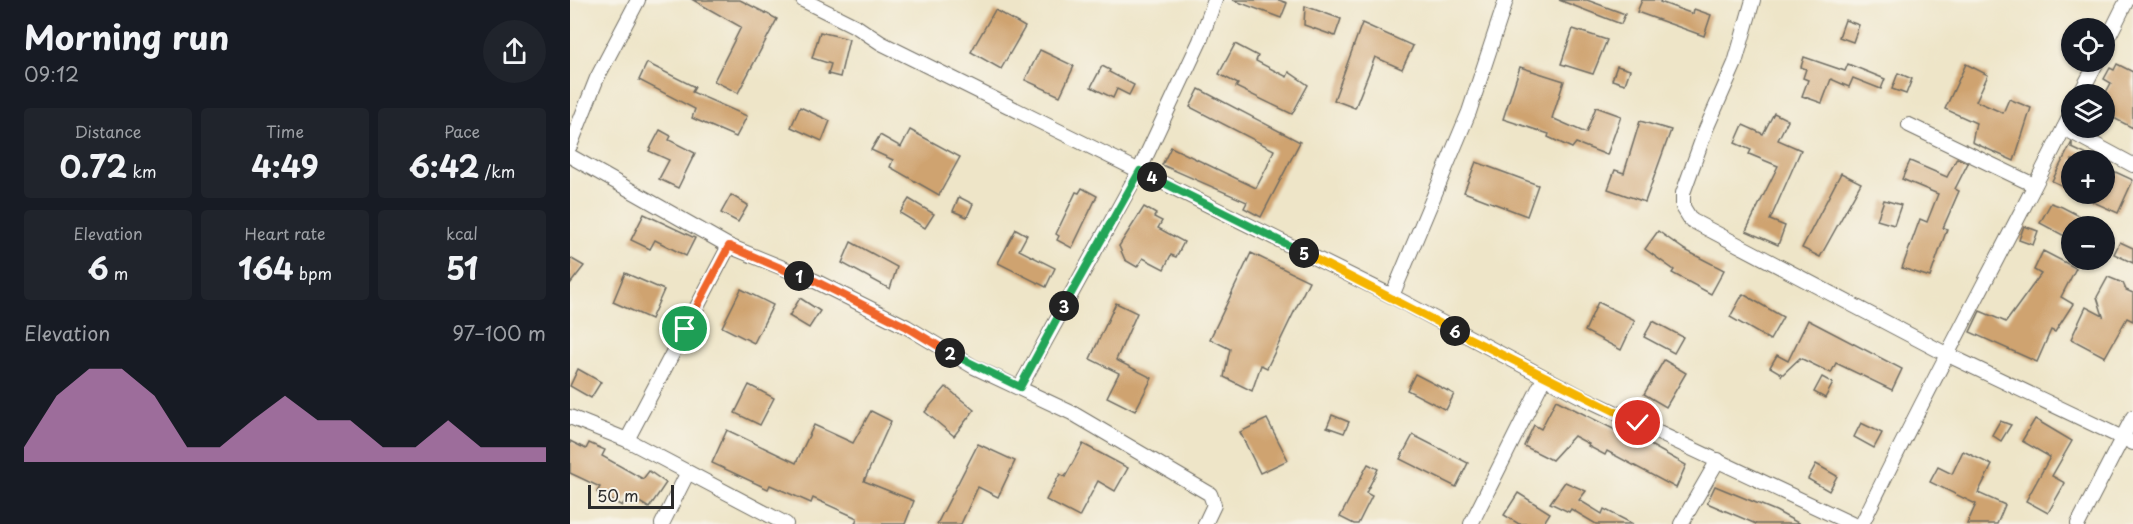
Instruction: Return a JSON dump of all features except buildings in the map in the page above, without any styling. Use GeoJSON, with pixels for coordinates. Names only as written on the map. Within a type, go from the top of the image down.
{"type":"FeatureCollection","features":[{"type":"Feature","properties":{"kind":"street"},"geometry":{"type":"LineString","coordinates":[[570,146],[597,78],[638,0]]}},
{"type":"Feature","properties":{"kind":"street"},"geometry":{"type":"LineString","coordinates":[[803,0],[892,48],[1392,296],[1544,378],[1852,524]]}},
{"type":"Feature","properties":{"kind":"street"},"geometry":{"type":"LineString","coordinates":[[1020,387],[1140,171],[1200,41],[1215,0]]}},
{"type":"Feature","properties":{"kind":"street"},"geometry":{"type":"LineString","coordinates":[[1392,296],[1469,112],[1506,0]]}},
{"type":"Feature","properties":{"kind":"street"},"geometry":{"type":"LineString","coordinates":[[1752,0],[1736,63],[1706,129],[1683,193],[1683,207],[1691,220],[1946,354],[2128,440]]}},
{"type":"Feature","properties":{"kind":"street"},"geometry":{"type":"LineString","coordinates":[[2115,24],[2127,0]]}},
{"type":"Feature","properties":{"kind":"street"},"geometry":{"type":"LineString","coordinates":[[1910,124],[2034,185]]}},
{"type":"Feature","properties":{"kind":"street"},"geometry":{"type":"LineString","coordinates":[[1862,524],[1946,354],[2061,134]]}},
{"type":"Feature","properties":{"kind":"street"},"geometry":{"type":"LineString","coordinates":[[2083,138],[2133,165]]}},
{"type":"Feature","properties":{"kind":"street"},"geometry":{"type":"LineString","coordinates":[[570,156],[729,246],[815,281],[907,327],[974,367],[1072,413],[1210,494],[1214,506],[1205,524]]}},
{"type":"Feature","properties":{"kind":"street"},"geometry":{"type":"LineString","coordinates":[[627,440],[729,246]]}},
{"type":"Feature","properties":{"kind":"street"},"geometry":{"type":"LineString","coordinates":[[1471,524],[1544,378]]}},
{"type":"Feature","properties":{"kind":"street"},"geometry":{"type":"LineString","coordinates":[[570,417],[627,440],[687,474],[786,524]]}},
{"type":"Feature","properties":{"kind":"street"},"geometry":{"type":"LineString","coordinates":[[2078,524],[2128,440],[2133,417]]}},
{"type":"Feature","properties":{"kind":"street"},"geometry":{"type":"LineString","coordinates":[[1681,524],[1718,460]]}},
{"type":"Feature","properties":{"kind":"street"},"geometry":{"type":"LineString","coordinates":[[662,524],[687,474]]}},
{"type":"Feature","properties":{"kind":"route"},"geometry":{"type":"LineString","coordinates":[[685,329],[729,246],[796,276],[815,281],[907,327],[974,367],[1020,387],[1024,376],[1140,171],[1392,296],[1544,378],[1638,423]]}}]}
